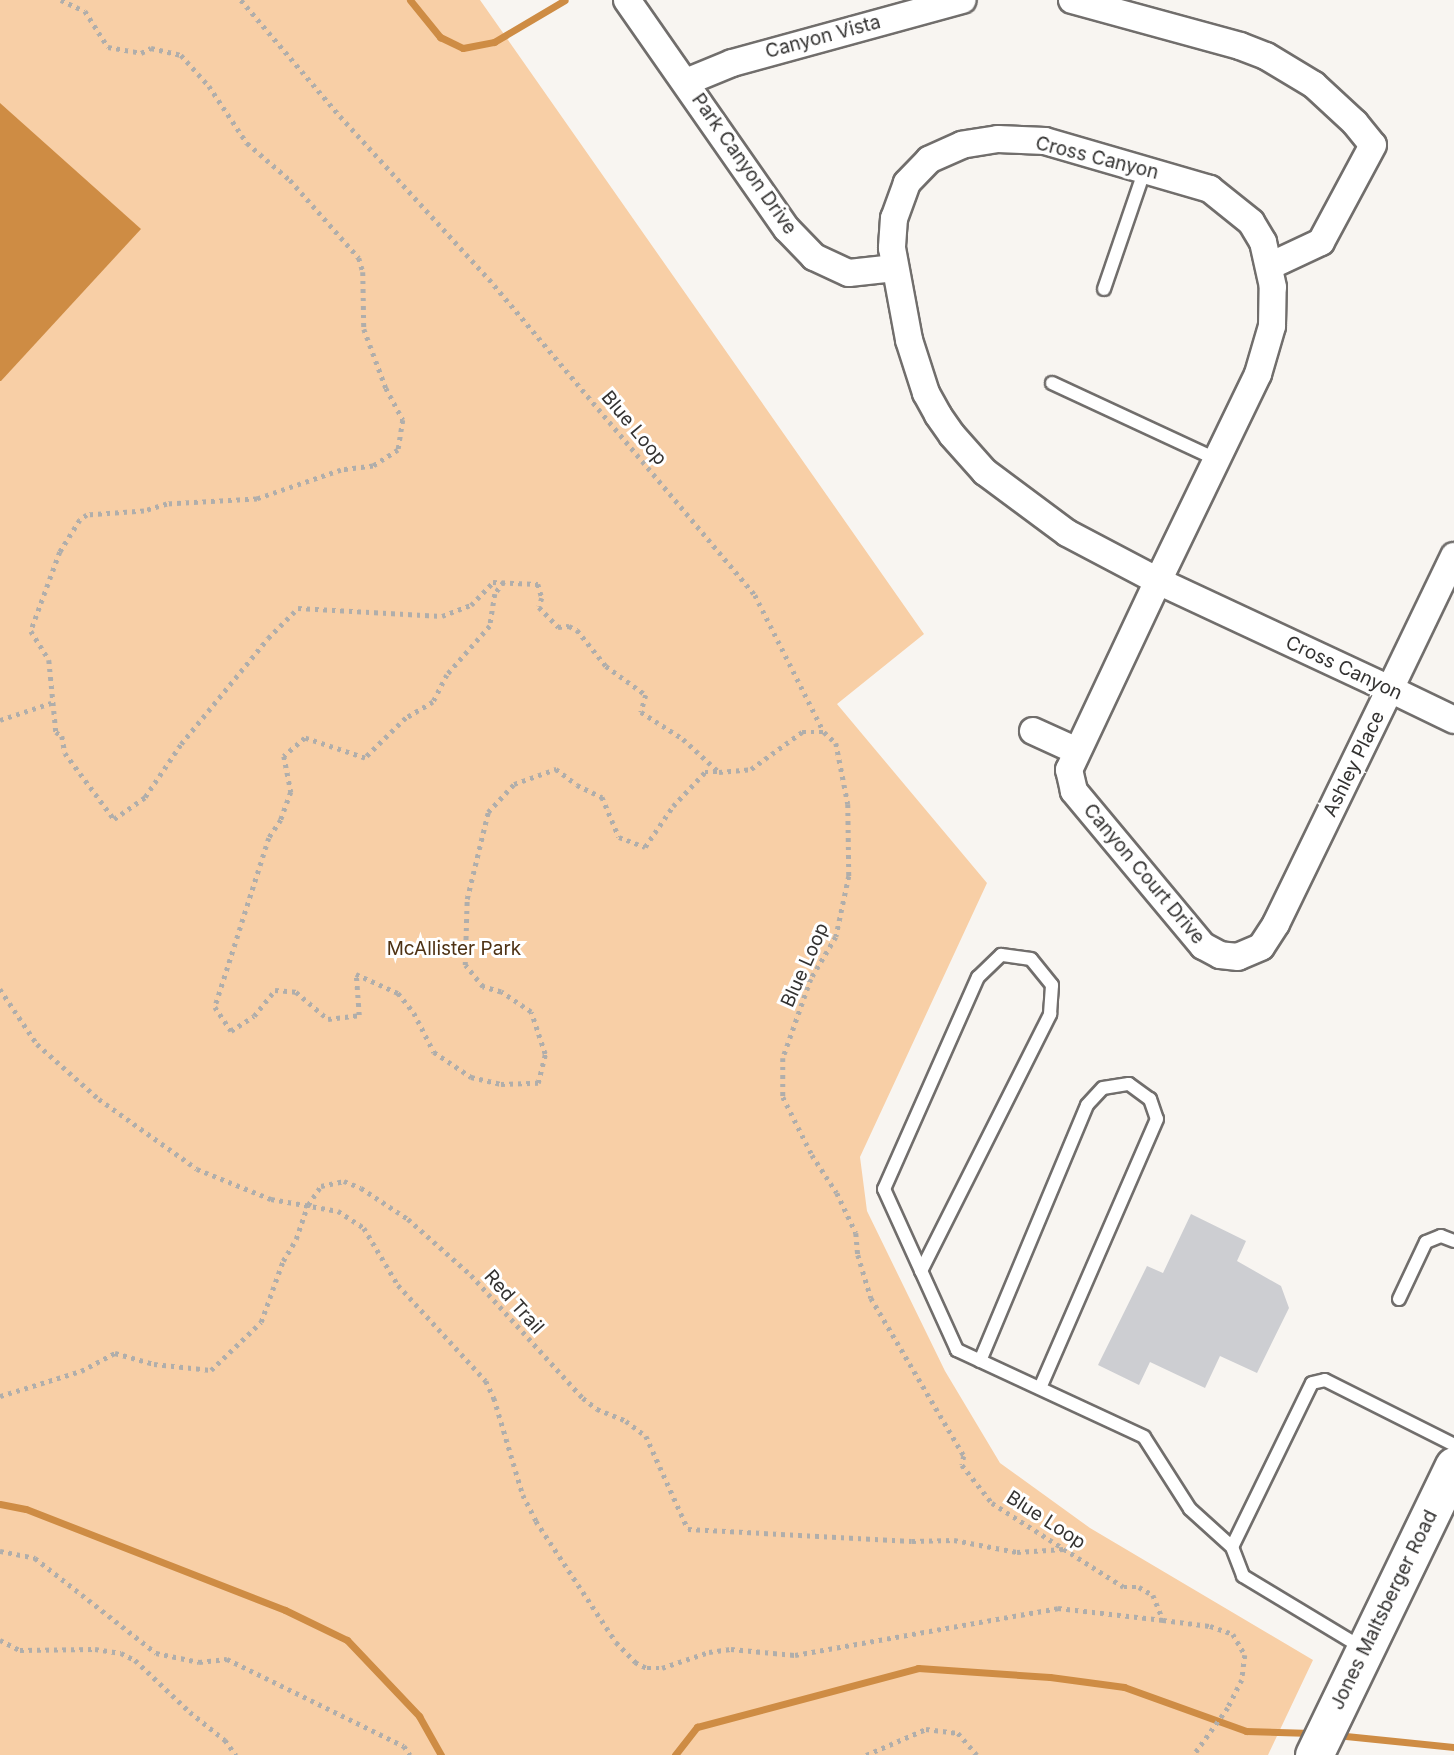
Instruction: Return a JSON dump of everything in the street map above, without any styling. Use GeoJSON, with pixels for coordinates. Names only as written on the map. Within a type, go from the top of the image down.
{"type":"FeatureCollection","features":[{"type":"Feature","properties":{"kind":"main road","name":"Jones Maltsberger Road"},"geometry":{"type":"LineString","coordinates":[[1314,1755],[1454,1466]]}},
{"type":"Feature","properties":{"kind":"street","name":"Park Canyon Drive"},"geometry":{"type":"LineString","coordinates":[[627,0],[786,229],[814,257],[849,273],[895,268]]}},
{"type":"Feature","properties":{"kind":"street","name":"Canyon Vista"},"geometry":{"type":"LineString","coordinates":[[685,82],[732,63],[962,0]]}},
{"type":"Feature","properties":{"kind":"street"},"geometry":{"type":"LineString","coordinates":[[1072,0],[1240,46],[1266,56],[1314,85],[1356,123],[1373,145],[1321,242],[1270,266]]}},
{"type":"Feature","properties":{"kind":"street","name":"Cross Canyon"},"geometry":{"type":"LineString","coordinates":[[1158,580],[1258,374],[1268,338],[1273,286],[1263,242],[1251,222],[1210,189],[1045,141],[998,139],[962,145],[929,160],[907,183],[894,218],[892,248],[909,340],[926,393],[967,454],[1012,493],[1067,533],[1158,580],[1454,720]]}},
{"type":"Feature","properties":{"kind":"street","name":"Ashley Place"},"geometry":{"type":"LineString","coordinates":[[1238,957],[1261,947],[1276,925],[1454,556]]}},
{"type":"Feature","properties":{"kind":"street","name":"Canyon Court Drive"},"geometry":{"type":"LineString","coordinates":[[1158,580],[1069,770],[1074,791],[1203,946],[1220,956],[1238,957]]}},
{"type":"Feature","properties":{"kind":"street"},"geometry":{"type":"LineString","coordinates":[[1033,731],[1077,751]]}},
{"type":"Feature","properties":{"kind":"lane"},"geometry":{"type":"LineString","coordinates":[[1104,289],[1145,169]]}},
{"type":"Feature","properties":{"kind":"lane"},"geometry":{"type":"LineString","coordinates":[[1052,383],[1216,459]]}},
{"type":"Feature","properties":{"kind":"lane"},"geometry":{"type":"LineString","coordinates":[[921,1271],[1050,1014],[1052,985],[1031,959],[1001,955],[978,977],[884,1189],[921,1271],[957,1350],[1144,1437],[1190,1509],[1232,1547],[1243,1576],[1363,1652]]}},
{"type":"Feature","properties":{"kind":"lane"},"geometry":{"type":"LineString","coordinates":[[980,1361],[1087,1105],[1103,1088],[1129,1083],[1150,1099],[1157,1119],[1040,1388]]}},
{"type":"Feature","properties":{"kind":"lane"},"geometry":{"type":"LineString","coordinates":[[1399,1299],[1426,1242],[1441,1236],[1454,1241]]}},
{"type":"Feature","properties":{"kind":"lane"},"geometry":{"type":"LineString","coordinates":[[1232,1547],[1312,1383],[1325,1380],[1454,1445]]}},
{"type":"Feature","properties":{"kind":"path"},"geometry":{"type":"LineString","coordinates":[[61,0],[85,11],[108,47],[141,53],[151,48],[181,55],[209,86],[247,143],[290,180],[359,258],[363,272],[364,329],[386,388],[403,420],[398,450],[373,466],[341,470],[257,499],[167,504],[144,511],[87,515],[80,520],[60,552],[31,631],[49,660],[56,732],[62,736],[65,753],[114,819],[145,797],[181,744],[268,638],[298,608],[442,616],[471,605],[493,582],[538,584],[542,598],[539,607],[558,627],[578,630],[606,666],[646,695],[641,712],[683,739],[719,772]]}},
{"type":"Feature","properties":{"kind":"path","name":"Blue Loop"},"geometry":{"type":"LineString","coordinates":[[242,0],[340,116],[489,279],[755,595],[824,732],[836,743],[848,804],[849,876],[836,937],[811,979],[783,1058],[783,1097],[812,1156],[837,1193],[856,1233],[858,1255],[872,1298],[964,1456],[962,1465],[992,1503],[1124,1587],[1139,1587],[1153,1595],[1163,1620]]}},
{"type":"Feature","properties":{"kind":"path"},"geometry":{"type":"LineString","coordinates":[[504,582],[495,594],[490,626],[447,675],[433,702],[406,718],[365,758],[305,738],[284,756],[291,792],[281,820],[269,838],[215,1007],[231,1031],[254,1016],[275,990],[296,992],[328,1019],[359,1015],[356,974],[398,993],[414,1013],[434,1052],[471,1077],[501,1084],[538,1083],[545,1054],[531,1012],[501,992],[482,986],[465,965],[467,899],[488,812],[514,784],[556,769],[577,785],[602,797],[620,837],[645,847],[673,806],[705,772],[751,769],[802,732],[824,732]]}},
{"type":"Feature","properties":{"kind":"path"},"geometry":{"type":"LineString","coordinates":[[0,720],[51,702]]}},
{"type":"Feature","properties":{"kind":"path"},"geometry":{"type":"LineString","coordinates":[[0,989],[37,1044],[99,1100],[197,1169],[271,1199],[338,1211],[364,1228],[398,1285],[486,1381],[494,1398],[523,1495],[536,1521],[616,1642],[635,1662],[647,1668],[662,1668],[709,1652],[731,1649],[796,1655],[1058,1608],[1210,1626],[1233,1634],[1245,1655],[1242,1680],[1228,1708],[1194,1755]]}},
{"type":"Feature","properties":{"kind":"path","name":"Red Trail"},"geometry":{"type":"LineString","coordinates":[[0,1395],[81,1371],[114,1353],[155,1364],[211,1370],[261,1322],[308,1205],[321,1186],[344,1181],[361,1188],[408,1219],[471,1275],[583,1398],[597,1409],[626,1421],[646,1436],[688,1529],[912,1541],[954,1540],[1017,1552],[1064,1549]]}},
{"type":"Feature","properties":{"kind":"path"},"geometry":{"type":"LineString","coordinates":[[0,1552],[35,1558],[156,1653],[198,1662],[227,1659],[404,1746],[410,1755]]}},
{"type":"Feature","properties":{"kind":"path"},"geometry":{"type":"LineString","coordinates":[[0,1640],[20,1650],[95,1648],[121,1653],[135,1660],[190,1712],[225,1740],[236,1755]]}},
{"type":"Feature","properties":{"kind":"path"},"geometry":{"type":"LineString","coordinates":[[866,1755],[926,1729],[958,1733],[977,1755]]}},
{"type":"Feature","properties":{"kind":"green space","name":"McAllister Park"},"geometry":{"type":"Polygon","coordinates":[[[0,0],[480,0],[924,634],[837,704],[987,883],[860,1157],[867,1211],[945,1371],[1000,1463],[1090,1528],[1313,1660],[1268,1755],[0,1755],[0,0]]]}},
{"type":"Feature","properties":{"kind":"shaded area"},"geometry":{"type":"Polygon","coordinates":[[[0,103],[141,229],[1,381],[0,381],[0,103]]]}},
{"type":"Feature","properties":{"kind":"building"},"geometry":{"type":"Polygon","coordinates":[[[1191,1214],[1246,1241],[1237,1261],[1281,1286],[1289,1308],[1257,1373],[1220,1356],[1205,1388],[1150,1362],[1139,1385],[1098,1365],[1147,1266],[1163,1273],[1191,1214]]]}},
{"type":"Feature","properties":{"kind":"waterway"},"geometry":{"type":"LineString","coordinates":[[410,0],[440,37],[463,48],[494,42],[565,0]]}},
{"type":"Feature","properties":{"kind":"waterway"},"geometry":{"type":"LineString","coordinates":[[0,1504],[26,1509],[285,1610],[347,1640],[419,1716],[441,1755]]}},
{"type":"Feature","properties":{"kind":"waterway"},"geometry":{"type":"LineString","coordinates":[[675,1755],[697,1727],[918,1668],[1050,1677],[1124,1687],[1246,1731],[1311,1733]]}},
{"type":"Feature","properties":{"kind":"waterway"},"geometry":{"type":"LineString","coordinates":[[1336,1735],[1454,1747]]}}]}
